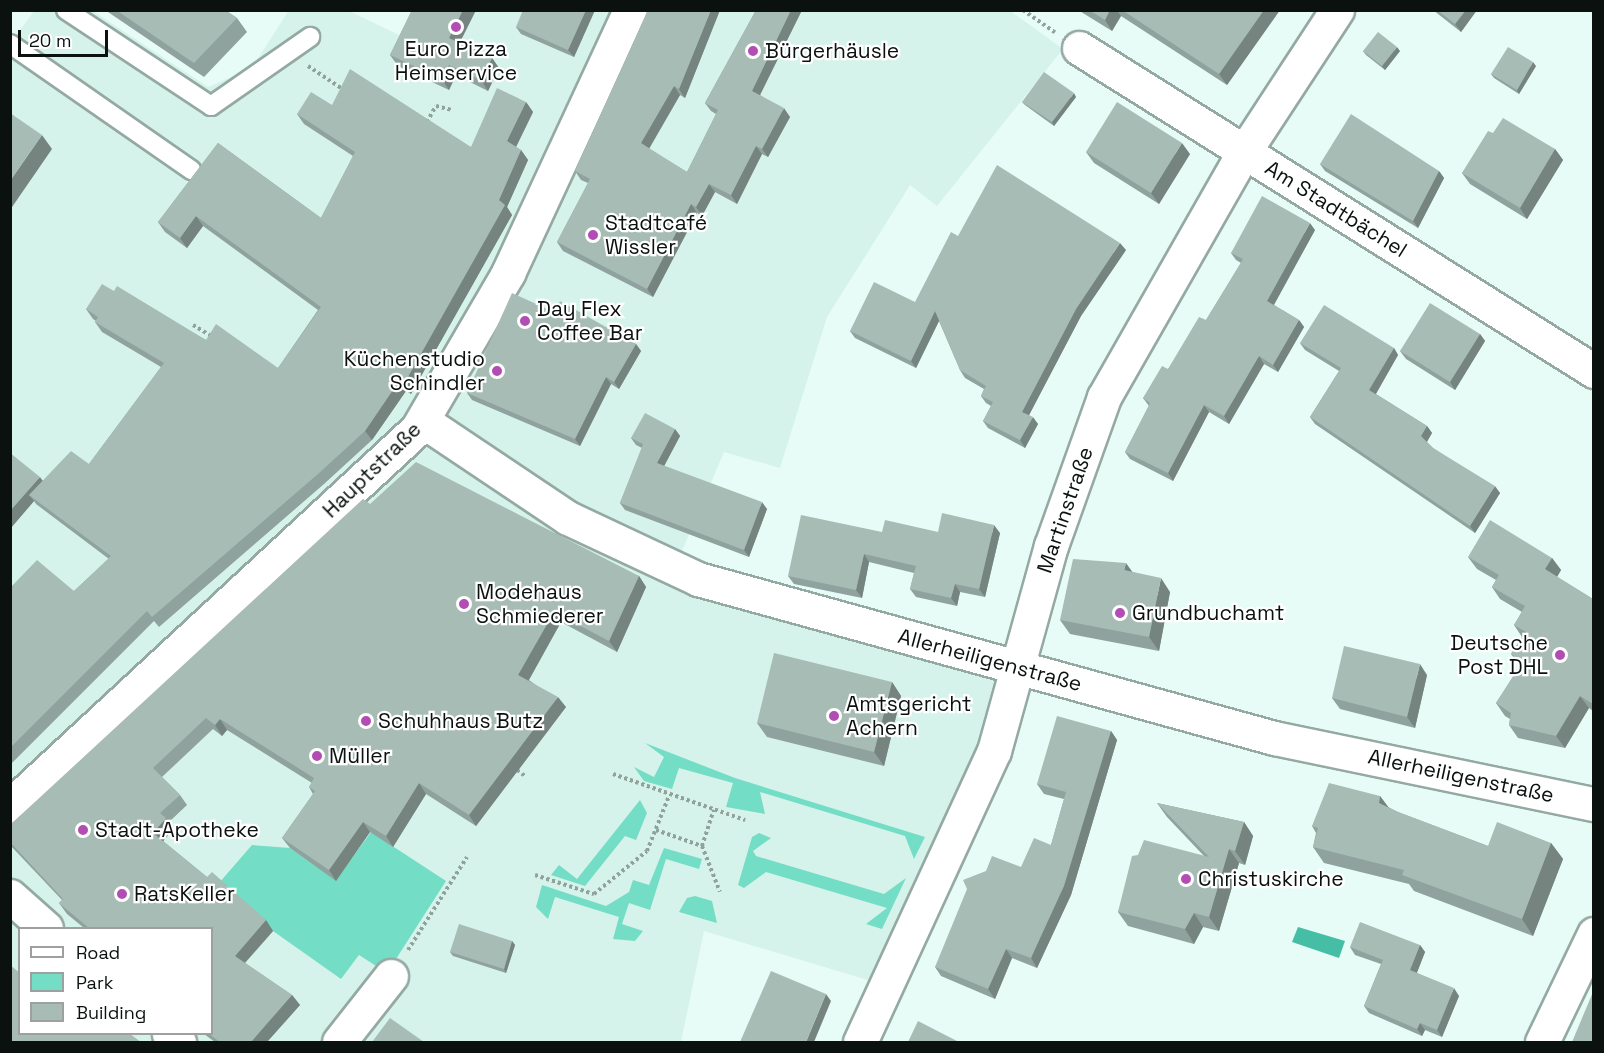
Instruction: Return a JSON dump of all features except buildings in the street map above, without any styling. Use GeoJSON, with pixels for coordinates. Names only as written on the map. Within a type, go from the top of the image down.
{"type":"FeatureCollection","features":[{"type":"Feature","properties":{"kind":"street","name":"Hauptstraße"},"geometry":{"type":"LineString","coordinates":[[10,806],[423,421],[508,273],[630,10]]}},
{"type":"Feature","properties":{"kind":"street","name":"Martinstraße"},"geometry":{"type":"LineString","coordinates":[[861,1042],[994,751],[1051,546],[1104,397],[1244,152],[1337,10]]}},
{"type":"Feature","properties":{"kind":"street","name":"Am Stadtbächel"},"geometry":{"type":"LineString","coordinates":[[1079,48],[1593,371]]}},
{"type":"Feature","properties":{"kind":"street","name":"Allerheiligenstraße"},"geometry":{"type":"LineString","coordinates":[[423,421],[568,518],[698,579],[1274,738],[1593,804]]}},
{"type":"Feature","properties":{"kind":"street"},"geometry":{"type":"LineString","coordinates":[[10,896],[45,927]]}},
{"type":"Feature","properties":{"kind":"street"},"geometry":{"type":"LineString","coordinates":[[1542,1042],[1593,934]]}},
{"type":"Feature","properties":{"kind":"street"},"geometry":{"type":"LineString","coordinates":[[339,1042],[391,976]]}},
{"type":"Feature","properties":{"kind":"lane"},"geometry":{"type":"LineString","coordinates":[[66,10],[211,106],[290,54],[310,37]]}},
{"type":"Feature","properties":{"kind":"lane"},"geometry":{"type":"LineString","coordinates":[[10,44],[191,170]]}},
{"type":"Feature","properties":{"kind":"path"},"geometry":{"type":"LineString","coordinates":[[290,54],[349,93]]}},
{"type":"Feature","properties":{"kind":"path"},"geometry":{"type":"LineString","coordinates":[[422,130],[436,106],[452,110]]}},
{"type":"Feature","properties":{"kind":"path"},"geometry":{"type":"LineString","coordinates":[[193,325],[219,341]]}},
{"type":"Feature","properties":{"kind":"path"},"geometry":{"type":"LineString","coordinates":[[517,770],[525,776]]}},
{"type":"Feature","properties":{"kind":"path"},"geometry":{"type":"LineString","coordinates":[[613,774],[669,796],[745,820]]}},
{"type":"Feature","properties":{"kind":"path"},"geometry":{"type":"LineString","coordinates":[[535,875],[594,894],[647,851],[669,796]]}},
{"type":"Feature","properties":{"kind":"path"},"geometry":{"type":"LineString","coordinates":[[714,810],[702,846],[720,892]]}},
{"type":"Feature","properties":{"kind":"path"},"geometry":{"type":"LineString","coordinates":[[656,830],[702,846]]}},
{"type":"Feature","properties":{"kind":"path"},"geometry":{"type":"LineString","coordinates":[[391,976],[467,857]]}},
{"type":"Feature","properties":{"kind":"shaded area"},"geometry":{"type":"Polygon","coordinates":[[[289,10],[349,11],[399,35],[416,10],[1009,10],[1063,49],[937,206],[910,185],[827,317],[780,468],[724,452],[676,565],[1009,658],[963,814],[881,984],[704,931],[681,1042],[11,1042],[10,44],[34,11],[93,11],[208,87],[252,68],[289,10]]]}},
{"type":"Feature","properties":{"kind":"shaded area"},"geometry":{"type":"Polygon","coordinates":[[[1298,927],[1345,941],[1339,958],[1292,942],[1298,927]]]}},
{"type":"Feature","properties":{"kind":"green space"},"geometry":{"type":"Polygon","coordinates":[[[645,743],[735,778],[925,837],[914,859],[905,836],[760,792],[765,814],[726,807],[733,783],[679,768],[672,789],[644,781],[634,767],[654,777],[664,757],[645,743]]]}},
{"type":"Feature","properties":{"kind":"green space"},"geometry":{"type":"Polygon","coordinates":[[[640,800],[647,813],[636,840],[625,836],[585,886],[551,875],[559,865],[577,879],[640,800]]]}},
{"type":"Feature","properties":{"kind":"green space"},"geometry":{"type":"Polygon","coordinates":[[[371,832],[446,881],[387,973],[359,955],[341,979],[273,931],[219,883],[252,845],[290,848],[336,880],[371,832]]]}},
{"type":"Feature","properties":{"kind":"green space"},"geometry":{"type":"Polygon","coordinates":[[[759,833],[771,838],[753,851],[756,856],[884,894],[906,878],[882,929],[866,924],[887,908],[766,872],[744,888],[738,885],[752,837],[759,833]]]}},
{"type":"Feature","properties":{"kind":"green space"},"geometry":{"type":"Polygon","coordinates":[[[664,848],[702,859],[699,869],[666,859],[650,910],[629,903],[622,924],[643,931],[635,941],[613,939],[619,917],[555,897],[548,919],[536,907],[542,885],[606,906],[629,892],[633,880],[649,885],[664,848]]]}},
{"type":"Feature","properties":{"kind":"green space"},"geometry":{"type":"Polygon","coordinates":[[[695,896],[712,901],[717,923],[679,912],[687,898],[695,896]]]}},
{"type":"Feature","properties":{"kind":"place","name":"Euro Pizza Heimservice"},"geometry":{"type":"Point","coordinates":[456,27]}},
{"type":"Feature","properties":{"kind":"place","name":"Bürgerhäusle"},"geometry":{"type":"Point","coordinates":[753,51]}},
{"type":"Feature","properties":{"kind":"place","name":"Stadtcafé Wissler"},"geometry":{"type":"Point","coordinates":[593,235]}},
{"type":"Feature","properties":{"kind":"place","name":"Day Flex Coffee Bar"},"geometry":{"type":"Point","coordinates":[525,321]}},
{"type":"Feature","properties":{"kind":"place","name":"Küchenstudio Schindler"},"geometry":{"type":"Point","coordinates":[497,371]}},
{"type":"Feature","properties":{"kind":"place","name":"Modehaus Schmiederer"},"geometry":{"type":"Point","coordinates":[464,604]}},
{"type":"Feature","properties":{"kind":"place","name":"Grundbuchamt"},"geometry":{"type":"Point","coordinates":[1120,613]}},
{"type":"Feature","properties":{"kind":"place","name":"Deutsche Post DHL"},"geometry":{"type":"Point","coordinates":[1560,655]}},
{"type":"Feature","properties":{"kind":"place","name":"Amtsgericht Achern"},"geometry":{"type":"Point","coordinates":[834,716]}},
{"type":"Feature","properties":{"kind":"place","name":"Schuhhaus Butz"},"geometry":{"type":"Point","coordinates":[366,721]}},
{"type":"Feature","properties":{"kind":"place","name":"Müller"},"geometry":{"type":"Point","coordinates":[317,756]}},
{"type":"Feature","properties":{"kind":"place","name":"Stadt-Apotheke"},"geometry":{"type":"Point","coordinates":[83,830]}},
{"type":"Feature","properties":{"kind":"place","name":"Christuskirche"},"geometry":{"type":"Point","coordinates":[1186,879]}},
{"type":"Feature","properties":{"kind":"place","name":"RatsKeller"},"geometry":{"type":"Point","coordinates":[122,894]}}]}
